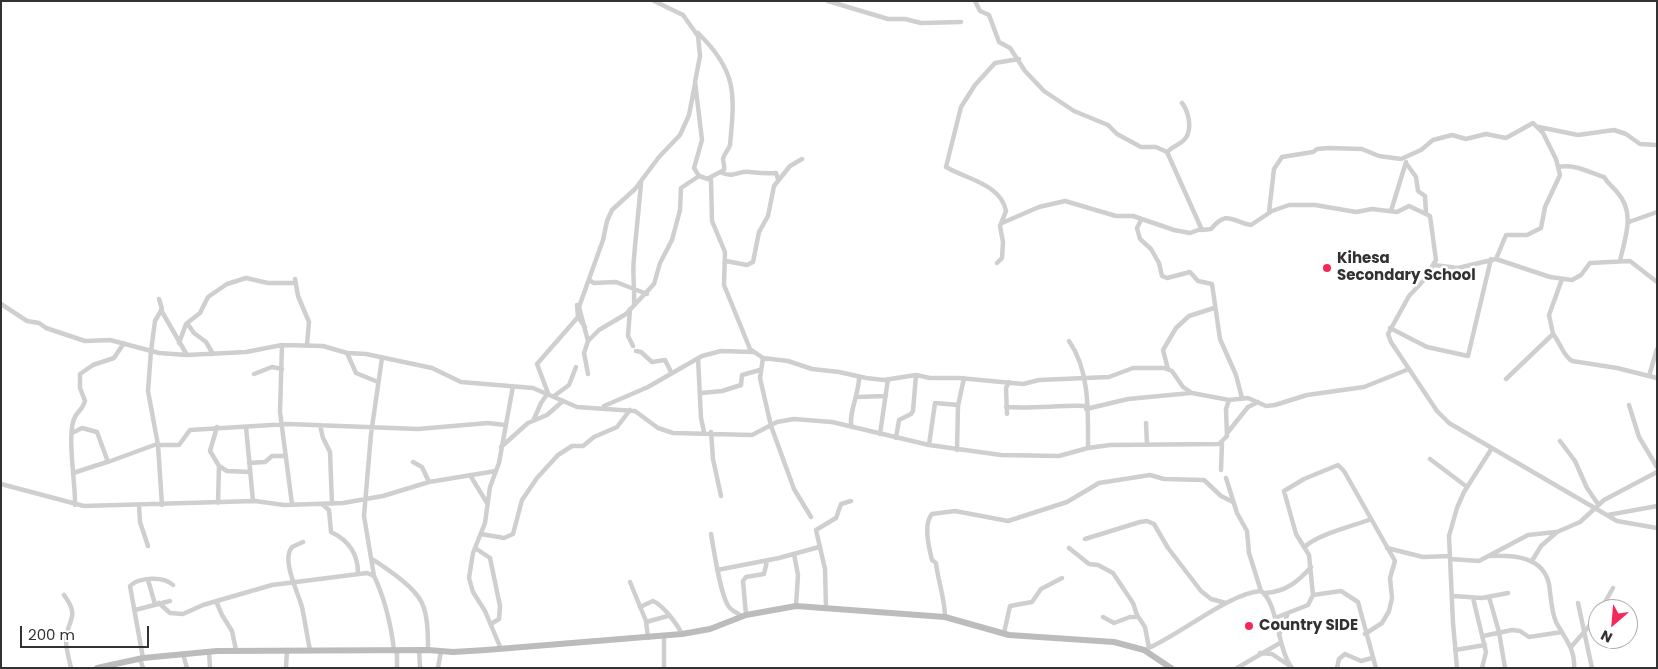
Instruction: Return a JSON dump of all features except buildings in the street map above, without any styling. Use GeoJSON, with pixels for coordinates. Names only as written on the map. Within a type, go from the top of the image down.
{"type":"FeatureCollection","features":[{"type":"Feature","properties":{"kind":"street"},"geometry":{"type":"LineString","coordinates":[[588,374],[584,353],[588,342],[599,330],[616,322],[647,294],[654,284],[660,263],[672,240],[680,210],[681,188],[699,176],[710,178],[722,173],[725,168],[723,158],[730,146],[731,80],[721,57],[697,33],[683,15],[654,1]]}},
{"type":"Feature","properties":{"kind":"street"},"geometry":{"type":"LineString","coordinates":[[828,1],[888,19],[905,19],[921,23],[961,22]]}},
{"type":"Feature","properties":{"kind":"street"},"geometry":{"type":"LineString","coordinates":[[975,1],[980,11],[989,15],[999,42],[1010,48],[1025,71],[1044,91],[1074,112],[1108,125],[1117,134],[1141,147],[1156,147],[1167,152],[1201,229]]}},
{"type":"Feature","properties":{"kind":"street"},"geometry":{"type":"LineString","coordinates":[[586,329],[578,317],[577,306],[589,280],[610,214],[641,182],[659,157],[680,135],[689,115],[700,50],[697,33]]}},
{"type":"Feature","properties":{"kind":"street"},"geometry":{"type":"LineString","coordinates":[[997,263],[1002,258],[1003,242],[1000,231],[1006,209],[998,194],[946,166],[956,121],[975,85],[995,63],[1019,60]]}},
{"type":"Feature","properties":{"kind":"street"},"geometry":{"type":"LineString","coordinates":[[695,82],[702,140],[694,168],[699,176]]}},
{"type":"Feature","properties":{"kind":"street"},"geometry":{"type":"LineString","coordinates":[[1167,152],[1184,140],[1188,133],[1188,111],[1182,103]]}},
{"type":"Feature","properties":{"kind":"street"},"geometry":{"type":"LineString","coordinates":[[1391,211],[1406,160],[1437,138],[1452,135],[1468,139],[1486,134],[1506,138],[1530,124],[1535,124],[1538,127],[1578,135],[1614,130],[1626,134],[1640,144],[1657,145]]}},
{"type":"Feature","properties":{"kind":"street"},"geometry":{"type":"LineString","coordinates":[[1390,328],[1427,347],[1468,356],[1493,259],[1506,235],[1527,235],[1541,228],[1545,207],[1559,177],[1558,167],[1538,127]]}},
{"type":"Feature","properties":{"kind":"street"},"geometry":{"type":"LineString","coordinates":[[1269,212],[1274,169],[1280,158],[1329,148],[1362,149],[1382,157],[1406,160]]}},
{"type":"Feature","properties":{"kind":"street"},"geometry":{"type":"LineString","coordinates":[[726,261],[747,265],[754,262],[759,232],[768,216],[772,190],[778,179],[790,166],[802,159]]}},
{"type":"Feature","properties":{"kind":"street"},"geometry":{"type":"LineString","coordinates":[[1406,160],[1416,178],[1418,191],[1424,196],[1426,213]]}},
{"type":"Feature","properties":{"kind":"street"},"geometry":{"type":"LineString","coordinates":[[1558,167],[1577,166],[1604,178],[1608,186],[1620,196],[1629,222],[1620,261]]}},
{"type":"Feature","properties":{"kind":"street"},"geometry":{"type":"LineString","coordinates":[[722,173],[731,176],[750,172],[756,174],[776,173],[778,179]]}},
{"type":"Feature","properties":{"kind":"street"},"geometry":{"type":"LineString","coordinates":[[710,178],[712,221],[724,247],[726,261],[724,285],[736,319],[753,352]]}},
{"type":"Feature","properties":{"kind":"street"},"geometry":{"type":"LineString","coordinates":[[633,346],[628,336],[635,289],[634,261],[640,213],[641,182]]}},
{"type":"Feature","properties":{"kind":"street"},"geometry":{"type":"LineString","coordinates":[[1002,223],[1039,207],[1065,200],[1116,216],[1132,216],[1174,230],[1190,232],[1211,229],[1217,220],[1230,217],[1251,225],[1269,212],[1286,206],[1309,205],[1344,211],[1372,210],[1397,212],[1409,206],[1426,213],[1431,218],[1432,239],[1437,258],[1434,266],[1409,296],[1388,334],[1391,342],[1443,419],[1597,506],[1617,521],[1657,528]]}},
{"type":"Feature","properties":{"kind":"street"},"geometry":{"type":"LineString","coordinates":[[1629,222],[1657,212]]}},
{"type":"Feature","properties":{"kind":"street"},"geometry":{"type":"LineString","coordinates":[[1141,220],[1137,228],[1140,239],[1151,249],[1159,263],[1160,274],[1167,278],[1190,272],[1198,281],[1211,284],[1214,290],[1214,308],[1219,321],[1220,340],[1236,375],[1242,398]]}},
{"type":"Feature","properties":{"kind":"street"},"geometry":{"type":"LineString","coordinates":[[1434,266],[1458,268],[1478,265],[1493,259],[1562,280],[1577,278],[1590,263],[1610,264],[1630,261],[1657,282]]}},
{"type":"Feature","properties":{"kind":"street"},"geometry":{"type":"LineString","coordinates":[[179,343],[187,323],[200,314],[210,296],[227,284],[246,278],[268,283],[296,281],[299,301],[309,322],[307,345]]}},
{"type":"Feature","properties":{"kind":"street"},"geometry":{"type":"LineString","coordinates":[[589,280],[594,283],[616,282],[647,294]]}},
{"type":"Feature","properties":{"kind":"street"},"geometry":{"type":"LineString","coordinates":[[1562,280],[1549,315],[1553,334],[1561,343],[1567,357],[1572,361],[1657,378]]}},
{"type":"Feature","properties":{"kind":"street"},"geometry":{"type":"LineString","coordinates":[[159,299],[161,310],[187,355]]}},
{"type":"Feature","properties":{"kind":"street"},"geometry":{"type":"LineString","coordinates":[[580,302],[579,308],[588,342]]}},
{"type":"Feature","properties":{"kind":"street"},"geometry":{"type":"LineString","coordinates":[[1,304],[23,320],[39,323],[58,333],[84,340],[110,340],[151,351],[187,355],[246,352],[282,345],[323,346],[347,353],[366,354],[432,368],[461,382],[533,388],[577,407],[630,410],[638,412],[651,424],[673,433],[752,434],[777,422],[794,419],[832,422],[896,438],[957,450],[1001,455],[1054,457],[1088,448],[1147,444],[1222,443]]}},
{"type":"Feature","properties":{"kind":"street"},"geometry":{"type":"LineString","coordinates":[[1192,393],[1183,387],[1168,369],[1163,350],[1176,328],[1189,316],[1214,308]]}},
{"type":"Feature","properties":{"kind":"street"},"geometry":{"type":"LineString","coordinates":[[161,310],[155,321],[148,391],[158,444],[162,505]]}},
{"type":"Feature","properties":{"kind":"street"},"geometry":{"type":"LineString","coordinates":[[548,393],[537,364],[578,317]]}},
{"type":"Feature","properties":{"kind":"street"},"geometry":{"type":"LineString","coordinates":[[187,323],[195,334],[206,342],[213,354]]}},
{"type":"Feature","properties":{"kind":"street"},"geometry":{"type":"LineString","coordinates":[[1506,379],[1553,334]]}},
{"type":"Feature","properties":{"kind":"street"},"geometry":{"type":"LineString","coordinates":[[1068,341],[1080,359],[1084,379],[1088,448]]}},
{"type":"Feature","properties":{"kind":"street"},"geometry":{"type":"LineString","coordinates":[[75,505],[72,433],[74,418],[86,401],[80,388],[81,372],[93,365],[114,358],[124,344]]}},
{"type":"Feature","properties":{"kind":"street"},"geometry":{"type":"LineString","coordinates":[[282,345],[282,427],[292,504]]}},
{"type":"Feature","properties":{"kind":"street"},"geometry":{"type":"LineString","coordinates":[[1649,376],[1657,349]]}},
{"type":"Feature","properties":{"kind":"street"},"geometry":{"type":"LineString","coordinates":[[603,407],[648,387],[670,372],[696,359],[721,351],[753,352],[763,358],[788,360],[812,369],[839,372],[859,378],[888,379],[916,375],[930,378],[964,378],[1023,384],[1039,380],[1109,377],[1133,368],[1168,369]]}},
{"type":"Feature","properties":{"kind":"street"},"geometry":{"type":"LineString","coordinates":[[636,352],[641,352],[652,362],[666,360],[670,372]]}},
{"type":"Feature","properties":{"kind":"street"},"geometry":{"type":"LineString","coordinates":[[347,353],[356,373],[378,382]]}},
{"type":"Feature","properties":{"kind":"street"},"geometry":{"type":"LineString","coordinates":[[382,358],[372,426],[365,526],[374,576],[390,622],[396,650],[397,668]]}},
{"type":"Feature","properties":{"kind":"street"},"geometry":{"type":"LineString","coordinates":[[763,358],[760,378],[771,426],[794,489],[810,517]]}},
{"type":"Feature","properties":{"kind":"street"},"geometry":{"type":"LineString","coordinates":[[696,359],[704,432]]}},
{"type":"Feature","properties":{"kind":"street"},"geometry":{"type":"LineString","coordinates":[[254,374],[272,367],[282,369]]}},
{"type":"Feature","properties":{"kind":"street"},"geometry":{"type":"LineString","coordinates":[[554,396],[569,385],[576,367]]}},
{"type":"Feature","properties":{"kind":"street"},"geometry":{"type":"LineString","coordinates":[[1006,407],[1027,409],[1047,405],[1086,407],[1128,399],[1192,393],[1229,400],[1242,398],[1271,406],[1307,395],[1364,387],[1409,369]]}},
{"type":"Feature","properties":{"kind":"street"},"geometry":{"type":"LineString","coordinates":[[701,393],[735,389],[741,385],[742,375],[760,370]]}},
{"type":"Feature","properties":{"kind":"street"},"geometry":{"type":"LineString","coordinates":[[896,438],[899,420],[911,414],[914,410],[916,375]]}},
{"type":"Feature","properties":{"kind":"street"},"geometry":{"type":"LineString","coordinates":[[852,427],[850,419],[857,396],[859,378]]}},
{"type":"Feature","properties":{"kind":"street"},"geometry":{"type":"LineString","coordinates":[[957,450],[958,405],[964,378]]}},
{"type":"Feature","properties":{"kind":"street"},"geometry":{"type":"LineString","coordinates":[[880,434],[888,379]]}},
{"type":"Feature","properties":{"kind":"street"},"geometry":{"type":"LineString","coordinates":[[1007,414],[1006,386],[1009,382]]}},
{"type":"Feature","properties":{"kind":"street"},"geometry":{"type":"LineString","coordinates":[[501,649],[491,624],[470,585],[470,566],[485,523],[487,503],[496,471],[513,386]]}},
{"type":"Feature","properties":{"kind":"street"},"geometry":{"type":"LineString","coordinates":[[534,419],[548,393]]}},
{"type":"Feature","properties":{"kind":"street"},"geometry":{"type":"LineString","coordinates":[[857,396],[886,396]]}},
{"type":"Feature","properties":{"kind":"street"},"geometry":{"type":"LineString","coordinates":[[1228,432],[1226,409],[1229,400]]}},
{"type":"Feature","properties":{"kind":"street"},"geometry":{"type":"LineString","coordinates":[[501,447],[534,419],[547,415],[564,401]]}},
{"type":"Feature","properties":{"kind":"street"},"geometry":{"type":"LineString","coordinates":[[929,445],[933,408],[936,402],[958,405]]}},
{"type":"Feature","properties":{"kind":"street"},"geometry":{"type":"LineString","coordinates":[[1221,470],[1222,443],[1228,432],[1248,407],[1258,402]]}},
{"type":"Feature","properties":{"kind":"street"},"geometry":{"type":"LineString","coordinates":[[1629,405],[1639,437],[1657,467]]}},
{"type":"Feature","properties":{"kind":"street"},"geometry":{"type":"LineString","coordinates":[[481,534],[504,538],[514,534],[522,500],[537,478],[558,455],[572,446],[583,446],[594,438],[618,427],[630,410]]}},
{"type":"Feature","properties":{"kind":"street"},"geometry":{"type":"LineString","coordinates":[[73,473],[158,444],[179,445],[190,430],[216,427],[282,427],[288,424],[418,429],[488,423],[505,425]]}},
{"type":"Feature","properties":{"kind":"street"},"geometry":{"type":"LineString","coordinates":[[1146,423],[1147,444]]}},
{"type":"Feature","properties":{"kind":"street"},"geometry":{"type":"LineString","coordinates":[[320,425],[323,438],[330,452],[332,504]]}},
{"type":"Feature","properties":{"kind":"street"},"geometry":{"type":"LineString","coordinates":[[216,427],[210,451],[219,466],[227,471],[250,472]]}},
{"type":"Feature","properties":{"kind":"street"},"geometry":{"type":"LineString","coordinates":[[246,427],[253,502]]}},
{"type":"Feature","properties":{"kind":"street"},"geometry":{"type":"LineString","coordinates":[[72,433],[82,428],[98,432],[107,462]]}},
{"type":"Feature","properties":{"kind":"street"},"geometry":{"type":"LineString","coordinates":[[711,432],[713,458],[721,496]]}},
{"type":"Feature","properties":{"kind":"street"},"geometry":{"type":"LineString","coordinates":[[1560,441],[1576,461],[1597,506]]}},
{"type":"Feature","properties":{"kind":"street"},"geometry":{"type":"LineString","coordinates":[[1457,668],[1450,557],[1451,527],[1467,487],[1492,448]]}},
{"type":"Feature","properties":{"kind":"street"},"geometry":{"type":"LineString","coordinates":[[249,463],[265,462],[272,456],[285,456]]}},
{"type":"Feature","properties":{"kind":"street"},"geometry":{"type":"LineString","coordinates":[[1430,459],[1467,487]]}},
{"type":"Feature","properties":{"kind":"street"},"geometry":{"type":"LineString","coordinates":[[412,462],[422,467],[430,482]]}},
{"type":"Feature","properties":{"kind":"street"},"geometry":{"type":"LineString","coordinates":[[1275,618],[1308,605],[1313,595],[1310,567],[1305,547],[1296,534],[1284,491],[1331,466],[1338,465],[1342,468],[1395,561],[1390,578],[1391,604],[1382,623],[1365,634]]}},
{"type":"Feature","properties":{"kind":"street"},"geometry":{"type":"LineString","coordinates":[[218,503],[219,466]]}},
{"type":"Feature","properties":{"kind":"street"},"geometry":{"type":"LineString","coordinates":[[1,484],[75,505],[253,502],[332,504],[366,499],[430,482],[496,471]]}},
{"type":"Feature","properties":{"kind":"street"},"geometry":{"type":"LineString","coordinates":[[1387,548],[1423,557],[1450,557],[1476,561],[1528,535],[1557,532],[1580,522],[1597,506],[1657,472]]}},
{"type":"Feature","properties":{"kind":"street"},"geometry":{"type":"LineString","coordinates":[[470,476],[487,503]]}},
{"type":"Feature","properties":{"kind":"street"},"geometry":{"type":"LineString","coordinates":[[945,617],[945,602],[940,589],[936,564],[932,560],[927,525],[932,514],[955,511],[1008,521],[1066,502],[1099,483],[1150,476],[1162,479],[1203,480],[1233,502]]}},
{"type":"Feature","properties":{"kind":"street"},"geometry":{"type":"LineString","coordinates":[[1226,478],[1233,502],[1246,531],[1249,553],[1275,618],[1280,643],[1291,667]]}},
{"type":"Feature","properties":{"kind":"street"},"geometry":{"type":"LineString","coordinates":[[826,608],[825,569],[816,534],[818,527],[833,520],[841,504],[851,501]]}},
{"type":"Feature","properties":{"kind":"street"},"geometry":{"type":"LineString","coordinates":[[322,504],[329,510],[331,532],[342,536],[349,544],[355,558],[358,573]]}},
{"type":"Feature","properties":{"kind":"street"},"geometry":{"type":"LineString","coordinates":[[139,505],[140,522],[148,546]]}},
{"type":"Feature","properties":{"kind":"street"},"geometry":{"type":"LineString","coordinates":[[1607,515],[1657,506]]}},
{"type":"Feature","properties":{"kind":"street"},"geometry":{"type":"LineString","coordinates":[[1305,547],[1319,537],[1371,520]]}},
{"type":"Feature","properties":{"kind":"street"},"geometry":{"type":"LineString","coordinates":[[1085,539],[1140,522],[1147,521],[1154,524],[1168,548],[1201,591],[1211,599],[1226,603]]}},
{"type":"Feature","properties":{"kind":"street"},"geometry":{"type":"LineString","coordinates":[[1532,561],[1541,546],[1557,532]]}},
{"type":"Feature","properties":{"kind":"street"},"geometry":{"type":"LineString","coordinates":[[711,534],[717,570],[729,606],[744,615]]}},
{"type":"Feature","properties":{"kind":"street"},"geometry":{"type":"LineString","coordinates":[[303,542],[296,544],[288,553],[293,583],[301,604],[310,650]]}},
{"type":"Feature","properties":{"kind":"street"},"geometry":{"type":"LineString","coordinates":[[717,570],[767,561],[819,547]]}},
{"type":"Feature","properties":{"kind":"street"},"geometry":{"type":"LineString","coordinates":[[475,548],[490,558],[499,600],[500,617],[491,624]]}},
{"type":"Feature","properties":{"kind":"street"},"geometry":{"type":"LineString","coordinates":[[1069,548],[1089,564],[1098,565],[1113,573],[1133,603],[1138,617],[1145,627],[1146,649]]}},
{"type":"Feature","properties":{"kind":"street"},"geometry":{"type":"LineString","coordinates":[[794,554],[798,574],[796,606]]}},
{"type":"Feature","properties":{"kind":"street"},"geometry":{"type":"LineString","coordinates":[[1489,556],[1514,556],[1532,561],[1538,565],[1547,577],[1553,614],[1571,647],[1574,668]]}},
{"type":"Feature","properties":{"kind":"street"},"geometry":{"type":"LineString","coordinates":[[372,559],[398,577],[420,599],[424,608],[428,650]]}},
{"type":"Feature","properties":{"kind":"street"},"geometry":{"type":"LineString","coordinates":[[744,615],[743,581],[746,577],[764,574],[767,561]]}},
{"type":"Feature","properties":{"kind":"street"},"geometry":{"type":"LineString","coordinates":[[1146,649],[1226,603],[1263,592],[1284,590],[1302,578],[1310,567]]}},
{"type":"Feature","properties":{"kind":"street"},"geometry":{"type":"LineString","coordinates":[[148,580],[157,603],[166,611],[177,615],[216,601],[272,585],[358,573],[374,576]]}},
{"type":"Feature","properties":{"kind":"street"},"geometry":{"type":"LineString","coordinates":[[1004,634],[1010,606],[1032,602],[1040,589],[1062,578]]}},
{"type":"Feature","properties":{"kind":"street"},"geometry":{"type":"LineString","coordinates":[[143,668],[130,586],[135,582],[148,580],[166,580],[173,585]]}},
{"type":"Feature","properties":{"kind":"street"},"geometry":{"type":"LineString","coordinates":[[630,582],[646,622],[648,638]]}},
{"type":"Feature","properties":{"kind":"street"},"geometry":{"type":"LineString","coordinates":[[1607,599],[1613,588]]}},
{"type":"Feature","properties":{"kind":"street"},"geometry":{"type":"LineString","coordinates":[[1313,595],[1341,591],[1355,598],[1361,606],[1365,634],[1376,668]]}},
{"type":"Feature","properties":{"kind":"street"},"geometry":{"type":"LineString","coordinates":[[1453,596],[1473,598],[1508,593]]}},
{"type":"Feature","properties":{"kind":"street"},"geometry":{"type":"LineString","coordinates":[[64,595],[70,604],[73,617],[66,642],[71,668]]}},
{"type":"Feature","properties":{"kind":"street"},"geometry":{"type":"LineString","coordinates":[[1489,597],[1500,632],[1505,668]]}},
{"type":"Feature","properties":{"kind":"street"},"geometry":{"type":"LineString","coordinates":[[1473,598],[1485,645],[1485,659],[1482,668]]}},
{"type":"Feature","properties":{"kind":"street"},"geometry":{"type":"LineString","coordinates":[[135,610],[170,601]]}},
{"type":"Feature","properties":{"kind":"street"},"geometry":{"type":"LineString","coordinates":[[216,601],[232,631],[236,650]]}},
{"type":"Feature","properties":{"kind":"street"},"geometry":{"type":"LineString","coordinates":[[640,607],[654,601],[677,623],[682,634]]}},
{"type":"Feature","properties":{"kind":"street"},"geometry":{"type":"LineString","coordinates":[[1578,603],[1592,668]]}},
{"type":"Feature","properties":{"kind":"street"},"geometry":{"type":"LineString","coordinates":[[101,667],[142,658],[236,650],[428,650],[463,652],[648,638],[710,629],[744,615],[796,606],[945,617],[1004,634],[1114,642],[1146,649],[1171,668]]}},
{"type":"Feature","properties":{"kind":"street"},"geometry":{"type":"LineString","coordinates":[[1278,635],[1288,613]]}},
{"type":"Feature","properties":{"kind":"street"},"geometry":{"type":"LineString","coordinates":[[646,622],[668,616]]}},
{"type":"Feature","properties":{"kind":"street"},"geometry":{"type":"LineString","coordinates":[[1103,617],[1114,624],[1130,617],[1138,617]]}},
{"type":"Feature","properties":{"kind":"street"},"geometry":{"type":"LineString","coordinates":[[1571,647],[1588,626]]}},
{"type":"Feature","properties":{"kind":"street"},"geometry":{"type":"LineString","coordinates":[[1483,636],[1518,630],[1529,637],[1562,632]]}},
{"type":"Feature","properties":{"kind":"street"},"geometry":{"type":"LineString","coordinates":[[664,636],[664,668]]}},
{"type":"Feature","properties":{"kind":"street"},"geometry":{"type":"LineString","coordinates":[[1237,668],[1259,653],[1280,643]]}},
{"type":"Feature","properties":{"kind":"street"},"geometry":{"type":"LineString","coordinates":[[1455,650],[1485,645]]}},
{"type":"Feature","properties":{"kind":"street"},"geometry":{"type":"LineString","coordinates":[[286,668],[287,650]]}},
{"type":"Feature","properties":{"kind":"street"},"geometry":{"type":"LineString","coordinates":[[419,650],[420,668]]}},
{"type":"Feature","properties":{"kind":"street"},"geometry":{"type":"LineString","coordinates":[[438,668],[441,651]]}},
{"type":"Feature","properties":{"kind":"street"},"geometry":{"type":"LineString","coordinates":[[208,652],[210,668]]}},
{"type":"Feature","properties":{"kind":"street"},"geometry":{"type":"LineString","coordinates":[[1259,653],[1272,654],[1291,667]]}},
{"type":"Feature","properties":{"kind":"street"},"geometry":{"type":"LineString","coordinates":[[183,654],[187,668]]}},
{"type":"Feature","properties":{"kind":"street"},"geometry":{"type":"LineString","coordinates":[[1337,668],[1339,658],[1345,654],[1361,660],[1372,658]]}},
{"type":"Feature","properties":{"kind":"place","name":"Kihesa Secondary School"},"geometry":{"type":"Point","coordinates":[1327,268]}},
{"type":"Feature","properties":{"kind":"place","name":"Country SIDE"},"geometry":{"type":"Point","coordinates":[1249,626]}}]}
